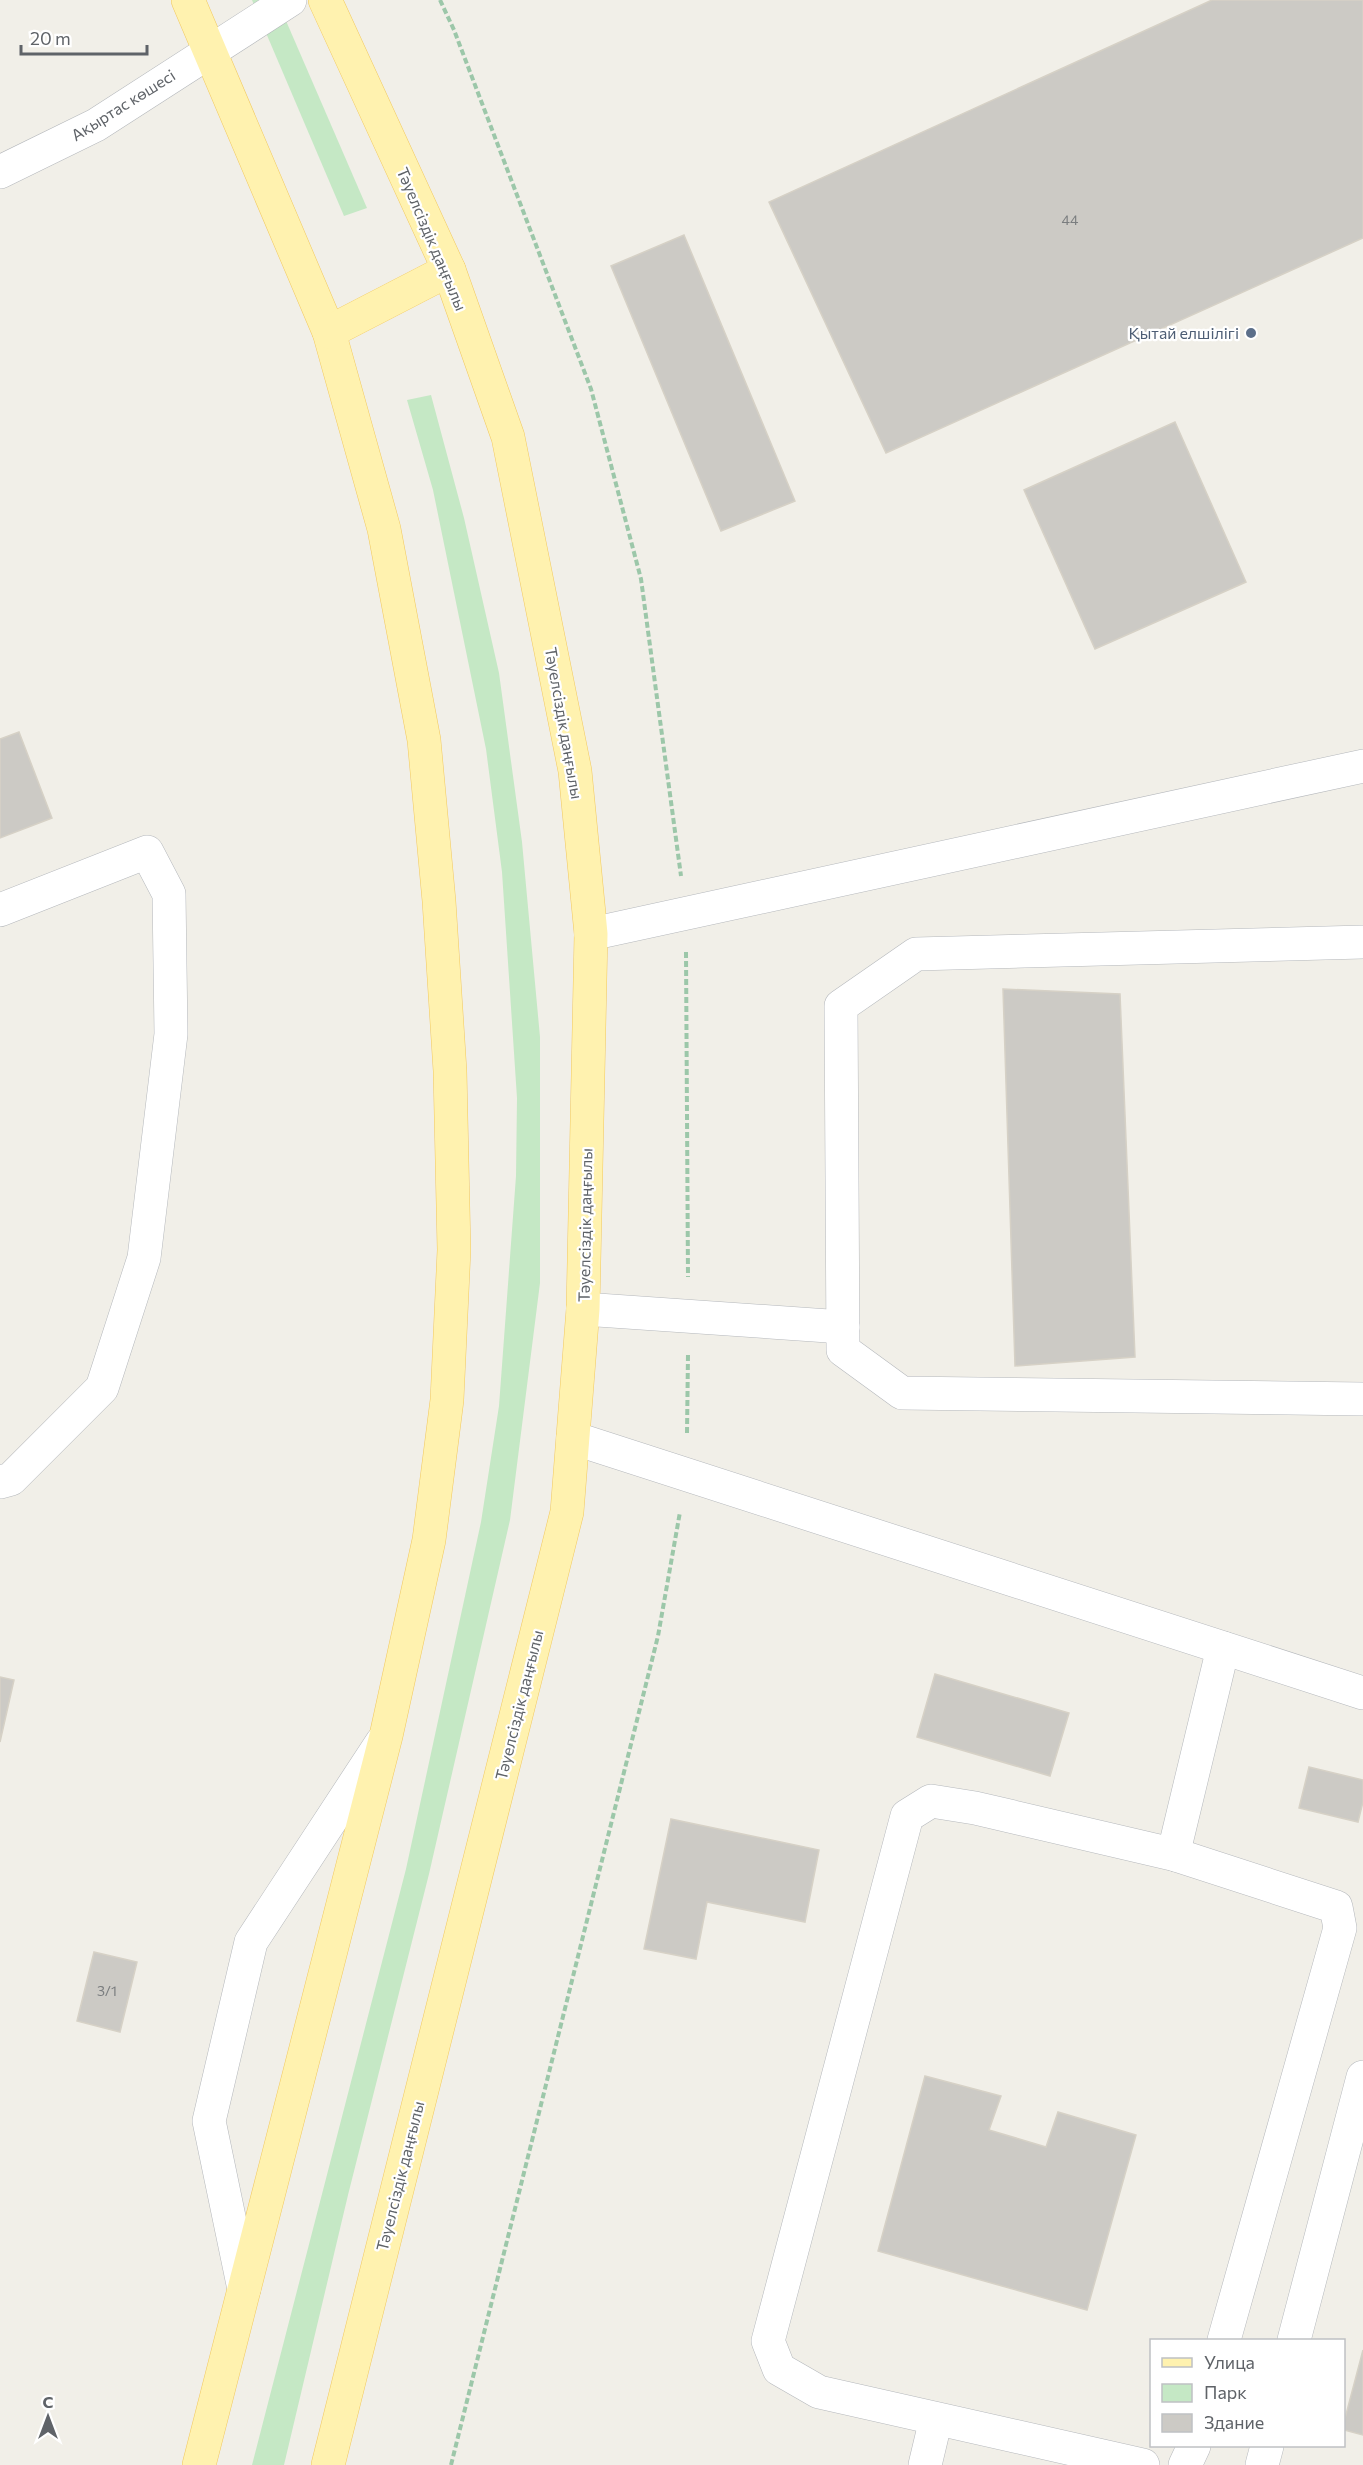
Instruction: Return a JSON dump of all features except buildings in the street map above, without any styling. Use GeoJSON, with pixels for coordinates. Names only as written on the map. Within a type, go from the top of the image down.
{"type":"FeatureCollection","features":[{"type":"Feature","properties":{"kind":"main road"},"geometry":{"type":"LineString","coordinates":[[188,0],[211,49],[329,332],[384,529],[424,740],[439,902],[450,1071],[454,1250],[447,1400],[429,1540],[386,1736],[199,2465]]}},
{"type":"Feature","properties":{"kind":"main road","name":"Тәуелсіздік даңғылы"},"geometry":{"type":"LineString","coordinates":[[325,0],[449,270],[508,437],[575,771],[591,934],[583,1309],[567,1512],[328,2465]]}},
{"type":"Feature","properties":{"kind":"main road"},"geometry":{"type":"LineString","coordinates":[[329,332],[449,270]]}},
{"type":"Feature","properties":{"kind":"street","name":"Ақыртас көшесі"},"geometry":{"type":"LineString","coordinates":[[0,172],[96,125],[290,0]]}},
{"type":"Feature","properties":{"kind":"street"},"geometry":{"type":"LineString","coordinates":[[591,934],[1363,766]]}},
{"type":"Feature","properties":{"kind":"street"},"geometry":{"type":"LineString","coordinates":[[0,910],[147,852],[169,894],[171,1034],[144,1258],[102,1388],[11,1479],[0,1482]]}},
{"type":"Feature","properties":{"kind":"street"},"geometry":{"type":"LineString","coordinates":[[1363,942],[916,954],[841,1006],[843,1350],[902,1393],[1363,1399]]}},
{"type":"Feature","properties":{"kind":"street"},"geometry":{"type":"LineString","coordinates":[[583,1309],[843,1327]]}},
{"type":"Feature","properties":{"kind":"street"},"geometry":{"type":"LineString","coordinates":[[573,1438],[1363,1693]]}},
{"type":"Feature","properties":{"kind":"street"},"geometry":{"type":"LineString","coordinates":[[1176,1855],[1176,1843],[1223,1648]]}},
{"type":"Feature","properties":{"kind":"street"},"geometry":{"type":"LineString","coordinates":[[244,2289],[209,2121],[251,1942],[386,1736]]}},
{"type":"Feature","properties":{"kind":"street"},"geometry":{"type":"LineString","coordinates":[[1143,2465],[819,2392],[779,2369],[768,2341],[907,1816],[931,1802],[975,1809],[1176,1855],[1336,1907],[1341,1928],[1224,2339]]}},
{"type":"Feature","properties":{"kind":"street"},"geometry":{"type":"LineString","coordinates":[[1294,2339],[1363,2077]]}},
{"type":"Feature","properties":{"kind":"street"},"geometry":{"type":"LineString","coordinates":[[925,2465],[936,2419]]}},
{"type":"Feature","properties":{"kind":"street"},"geometry":{"type":"LineString","coordinates":[[1185,2465],[1193,2447]]}},
{"type":"Feature","properties":{"kind":"street"},"geometry":{"type":"LineString","coordinates":[[1262,2465],[1266,2447]]}},
{"type":"Feature","properties":{"kind":"green space"},"geometry":{"type":"Polygon","coordinates":[[[252,0],[277,0],[367,208],[344,216],[252,0]]]}},
{"type":"Feature","properties":{"kind":"green space"},"geometry":{"type":"Polygon","coordinates":[[[431,395],[464,518],[499,673],[522,842],[540,1037],[540,1283],[510,1520],[429,1874],[348,2195],[284,2465],[252,2465],[406,1869],[481,1522],[499,1406],[516,1176],[517,1098],[502,872],[486,749],[433,490],[407,400],[431,395]]]}},
{"type":"Feature","properties":{"kind":"place","name":"Қытай елшілігі"},"geometry":{"type":"Point","coordinates":[1251,333]}}]}
